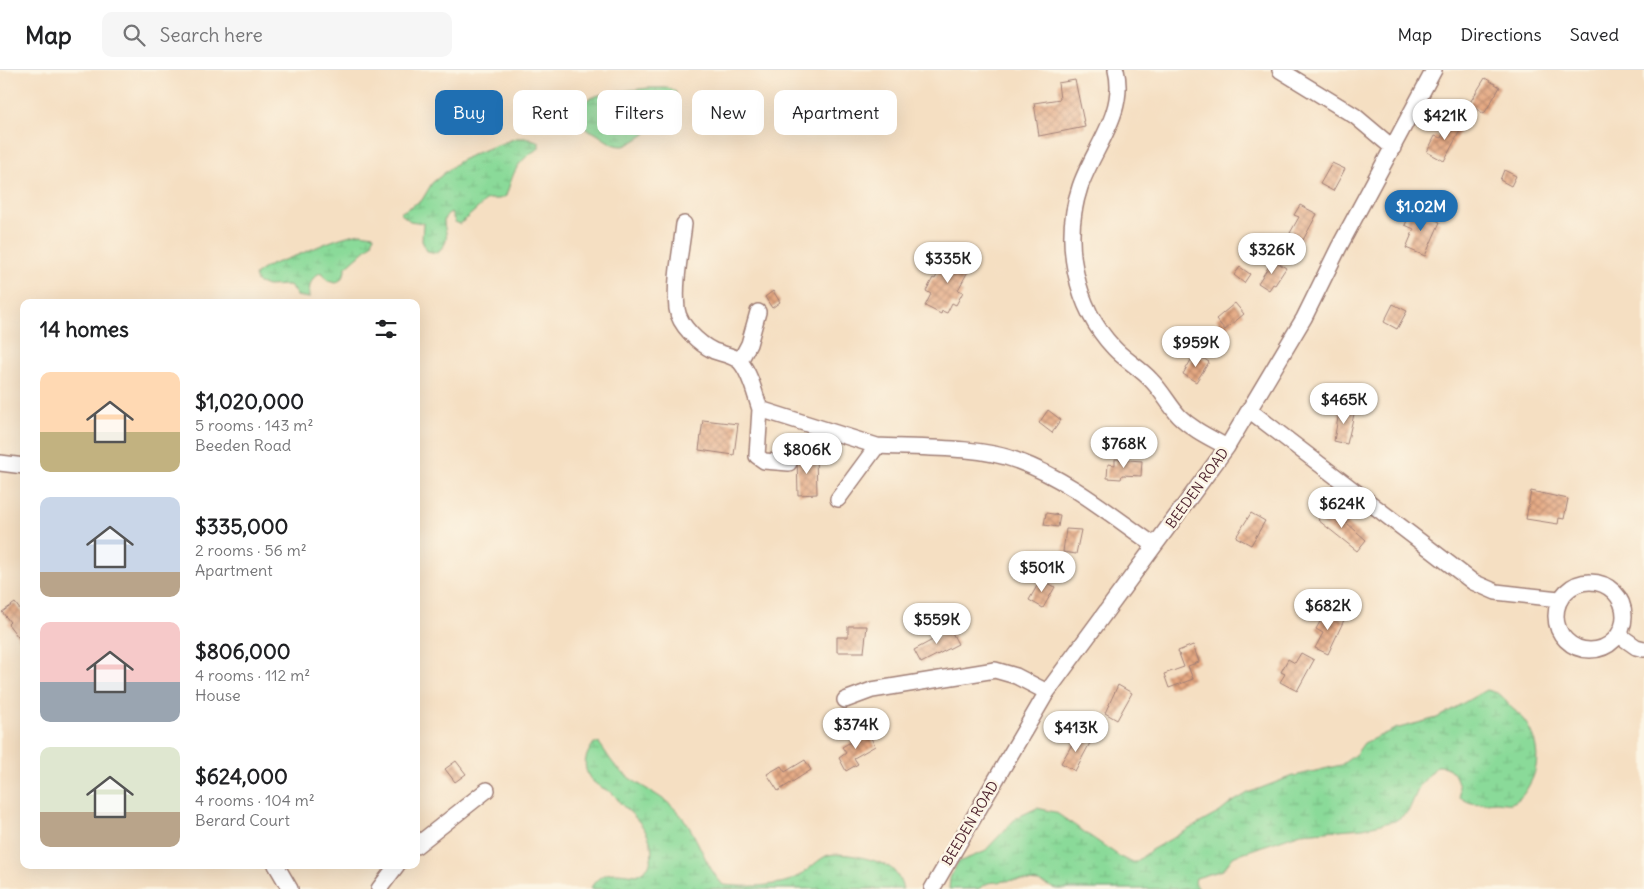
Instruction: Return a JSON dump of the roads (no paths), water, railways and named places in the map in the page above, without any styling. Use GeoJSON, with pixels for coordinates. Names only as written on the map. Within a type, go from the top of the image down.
{"type":"FeatureCollection","features":[{"type":"Feature","properties":{"kind":"street"},"geometry":{"type":"LineString","coordinates":[[1116,70],[1118,80],[1114,110],[1102,142],[1088,165],[1079,189],[1073,245],[1077,279],[1084,304],[1094,323],[1114,349],[1152,380],[1179,415],[1197,430],[1228,446]]}},
{"type":"Feature","properties":{"kind":"street"},"geometry":{"type":"LineString","coordinates":[[1280,70],[1355,116],[1393,148]]}},
{"type":"Feature","properties":{"kind":"street","name":"BEEDEN ROAD"},"geometry":{"type":"LineString","coordinates":[[932,889],[1047,692],[1154,544],[1228,446],[1304,318],[1339,247],[1434,70]]}},
{"type":"Feature","properties":{"kind":"street"},"geometry":{"type":"LineString","coordinates":[[684,224],[677,285],[677,310],[681,322],[711,350],[740,361],[746,371],[760,409],[757,456],[764,461],[789,463]]}},
{"type":"Feature","properties":{"kind":"street"},"geometry":{"type":"LineString","coordinates":[[740,361],[749,344],[758,312]]}},
{"type":"Feature","properties":{"kind":"street"},"geometry":{"type":"LineString","coordinates":[[760,409],[877,446],[974,452],[1016,460],[1054,477],[1154,544]]}},
{"type":"Feature","properties":{"kind":"street"},"geometry":{"type":"LineString","coordinates":[[1249,410],[1473,582],[1496,592],[1559,599]]}},
{"type":"Feature","properties":{"kind":"street"},"geometry":{"type":"LineString","coordinates":[[838,499],[877,446]]}},
{"type":"Feature","properties":{"kind":"street"},"geometry":{"type":"LineString","coordinates":[[0,463],[20,466]]}},
{"type":"Feature","properties":{"kind":"street"},"geometry":{"type":"LineString","coordinates":[[1583,582],[1598,583],[1612,589],[1621,602],[1624,616],[1618,636],[1612,643],[1595,651],[1576,648],[1568,643],[1557,627],[1556,608],[1559,599],[1566,591],[1583,582]]}},
{"type":"Feature","properties":{"kind":"street"},"geometry":{"type":"LineString","coordinates":[[1618,636],[1636,647],[1644,649]]}},
{"type":"Feature","properties":{"kind":"street"},"geometry":{"type":"LineString","coordinates":[[845,700],[872,690],[994,670],[1016,676],[1047,692]]}},
{"type":"Feature","properties":{"kind":"street"},"geometry":{"type":"LineString","coordinates":[[420,843],[487,790]]}},
{"type":"Feature","properties":{"kind":"street"},"geometry":{"type":"LineString","coordinates":[[278,869],[290,889]]}},
{"type":"Feature","properties":{"kind":"street"},"geometry":{"type":"LineString","coordinates":[[379,889],[394,869]]}}]}
